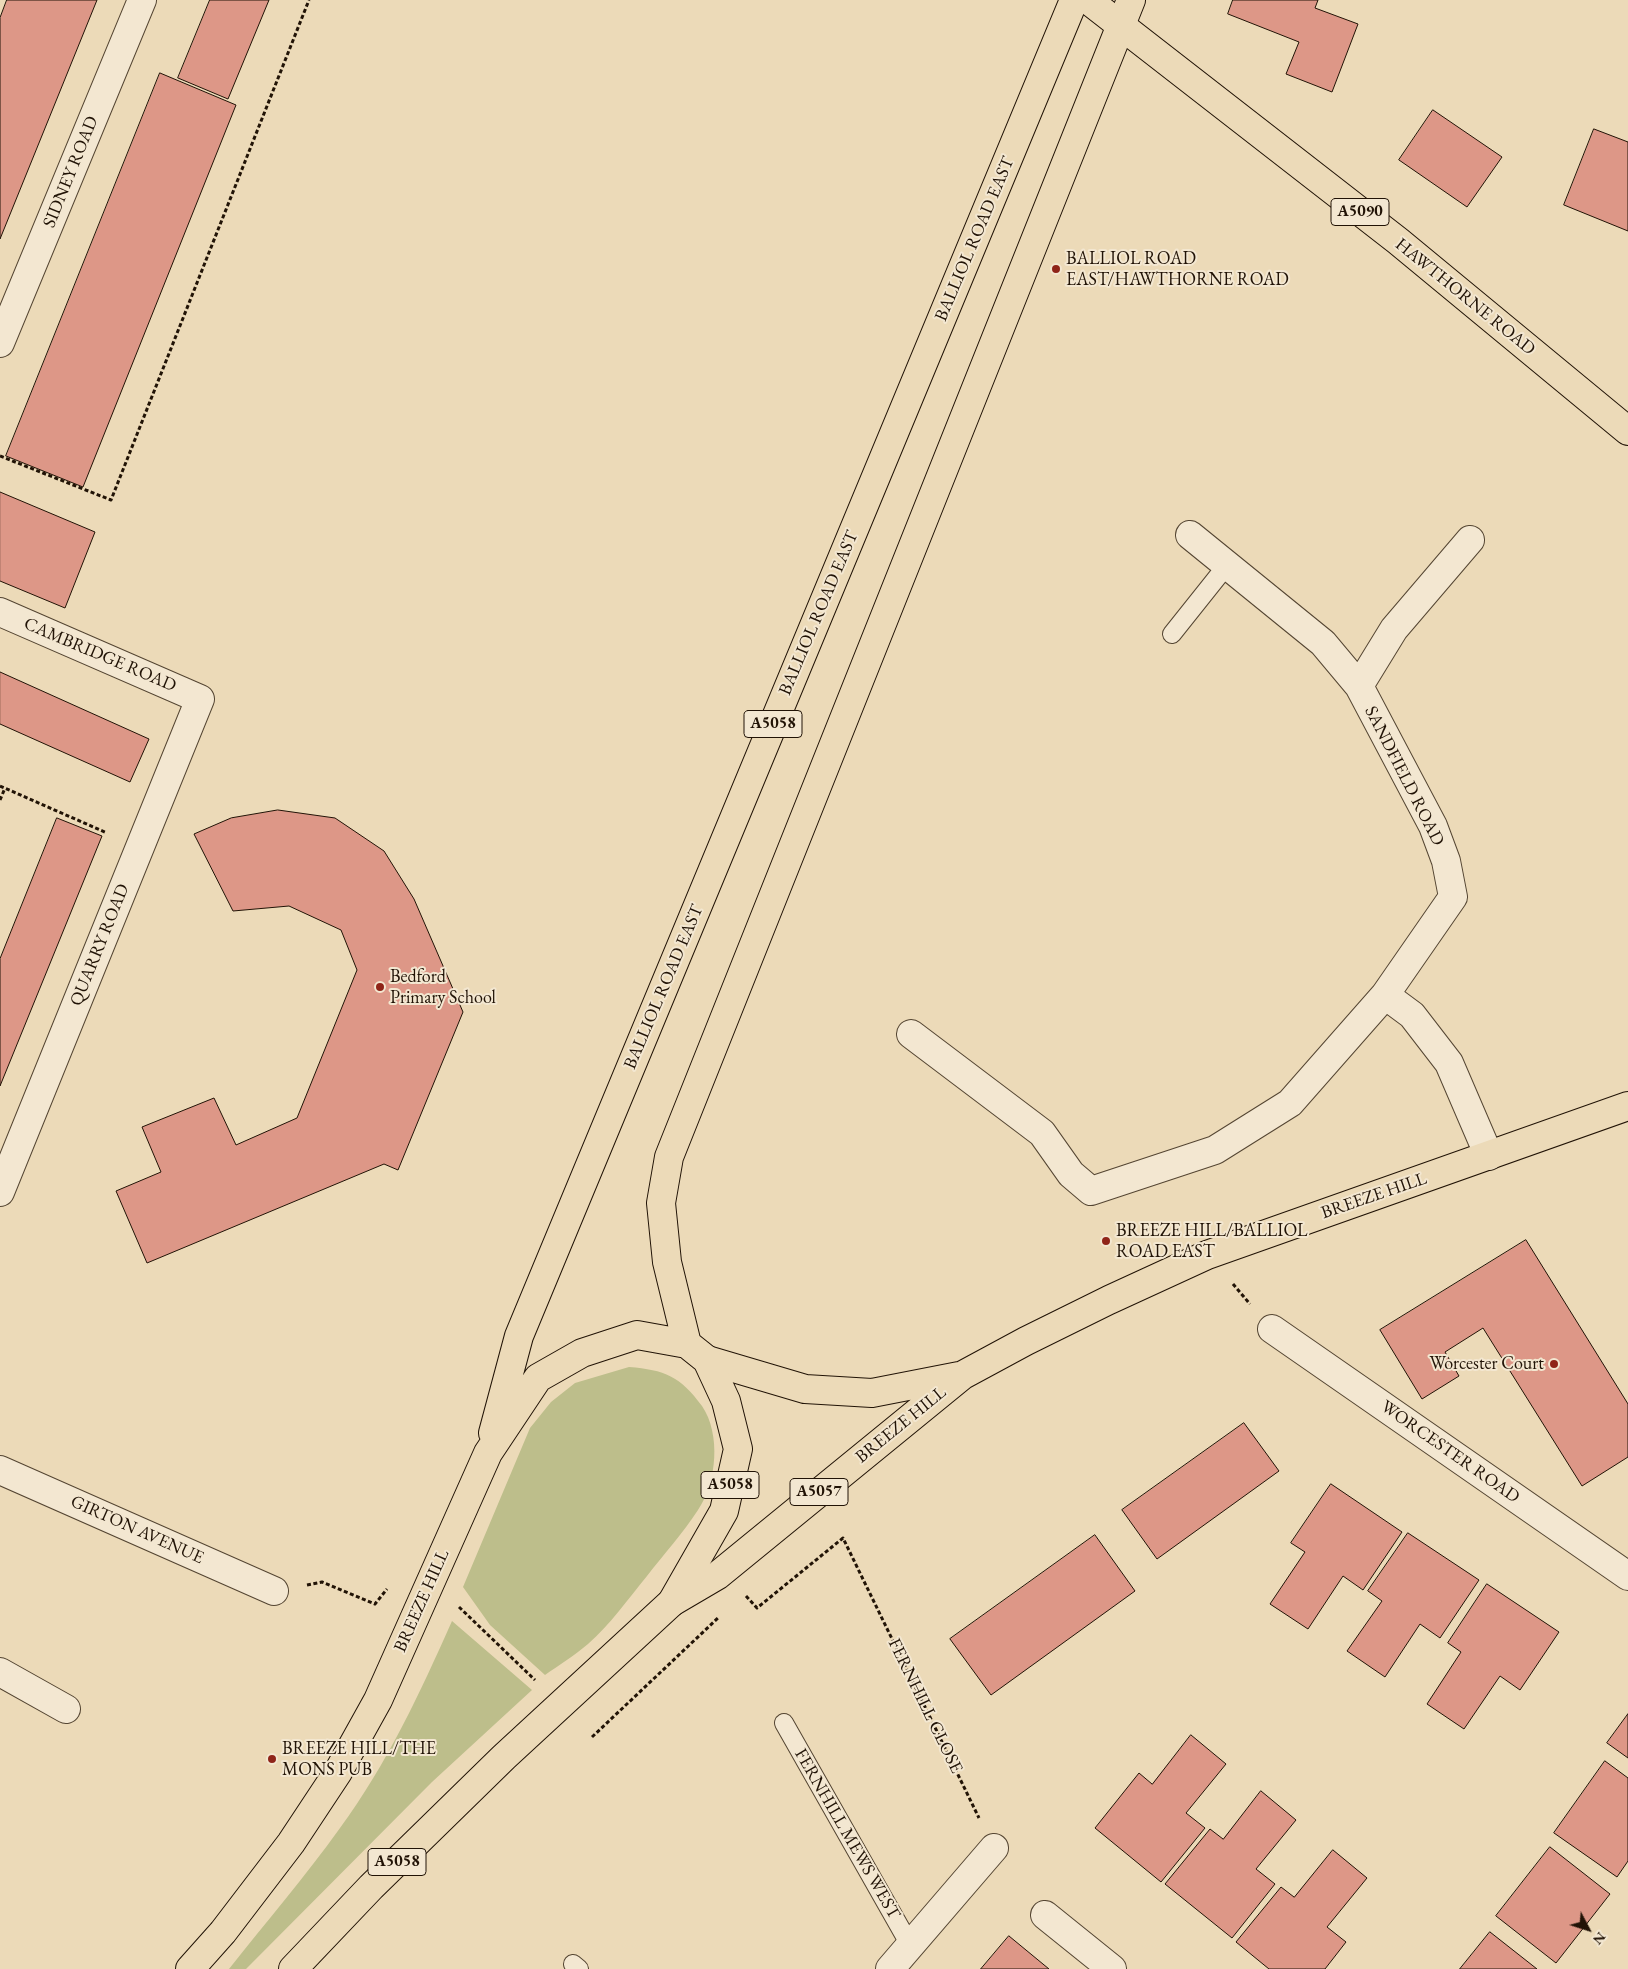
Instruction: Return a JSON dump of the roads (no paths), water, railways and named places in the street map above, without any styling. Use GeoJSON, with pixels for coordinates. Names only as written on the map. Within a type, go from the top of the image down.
{"type":"FeatureCollection","features":[{"type":"Feature","properties":{"kind":"main road","name":"BALLIOL ROAD EAST"},"geometry":{"type":"LineString","coordinates":[[488,1453],[519,1336],[1074,0]]}},
{"type":"Feature","properties":{"kind":"main road","name":"HAWTHORNE ROAD"},"geometry":{"type":"LineString","coordinates":[[1088,0],[1398,242],[1628,431]]}},
{"type":"Feature","properties":{"kind":"main road","name":"A5058"},"geometry":{"type":"LineString","coordinates":[[697,1352],[667,1262],[661,1203],[669,1157],[1131,0]]}},
{"type":"Feature","properties":{"kind":"main road","name":"BREEZE HILL"},"geometry":{"type":"LineString","coordinates":[[293,1969],[371,1887],[504,1757],[672,1602],[718,1574],[963,1375],[1109,1300],[1207,1255],[1628,1106]]}},
{"type":"Feature","properties":{"kind":"main road","name":"BREEZE HILL"},"geometry":{"type":"LineString","coordinates":[[190,1969],[223,1932],[291,1843],[338,1772],[378,1700],[488,1453],[538,1378],[582,1353],[637,1336],[697,1352],[805,1389],[872,1392],[963,1375]]}},
{"type":"Feature","properties":{"kind":"main road","name":"BREEZE HILL"},"geometry":{"type":"LineString","coordinates":[[672,1602],[724,1510],[738,1448],[726,1401],[697,1352]]}},
{"type":"Feature","properties":{"kind":"street","name":"SIDNEY ROAD"},"geometry":{"type":"LineString","coordinates":[[0,343],[142,0]]}},
{"type":"Feature","properties":{"kind":"street","name":"SANDFIELD ROAD"},"geometry":{"type":"LineString","coordinates":[[910,1034],[1042,1134],[1071,1174],[1091,1192],[1215,1150],[1290,1103],[1385,996],[1453,897],[1446,861],[1433,826],[1359,686],[1323,642],[1190,535]]}},
{"type":"Feature","properties":{"kind":"street","name":"SANDFIELD ROAD"},"geometry":{"type":"LineString","coordinates":[[1359,686],[1394,629],[1470,540]]}},
{"type":"Feature","properties":{"kind":"street","name":"CAMBRIDGE ROAD"},"geometry":{"type":"LineString","coordinates":[[0,612],[200,699]]}},
{"type":"Feature","properties":{"kind":"street","name":"QUARRY ROAD"},"geometry":{"type":"LineString","coordinates":[[0,1192],[200,699]]}},
{"type":"Feature","properties":{"kind":"street"},"geometry":{"type":"LineString","coordinates":[[1385,996],[1412,1015],[1449,1063],[1489,1156]]}},
{"type":"Feature","properties":{"kind":"street","name":"WORCESTER ROAD"},"geometry":{"type":"LineString","coordinates":[[1272,1329],[1628,1576]]}},
{"type":"Feature","properties":{"kind":"street","name":"GIRTON AVENUE"},"geometry":{"type":"LineString","coordinates":[[0,1470],[274,1591]]}},
{"type":"Feature","properties":{"kind":"street"},"geometry":{"type":"LineString","coordinates":[[0,1672],[66,1709]]}},
{"type":"Feature","properties":{"kind":"street"},"geometry":{"type":"LineString","coordinates":[[890,1969],[994,1848]]}},
{"type":"Feature","properties":{"kind":"street"},"geometry":{"type":"LineString","coordinates":[[1045,1915],[1112,1969]]}},
{"type":"Feature","properties":{"kind":"lane"},"geometry":{"type":"LineString","coordinates":[[1172,634],[1226,565]]}},
{"type":"Feature","properties":{"kind":"lane","name":"FERNHILL MEWS WEST"},"geometry":{"type":"LineString","coordinates":[[784,1723],[910,1945]]}},
{"type":"Feature","properties":{"kind":"place","name":"BALLIOL ROAD EAST/HAWTHORNE ROAD"},"geometry":{"type":"Point","coordinates":[1056,269]}},
{"type":"Feature","properties":{"kind":"place","name":"Bedford Primary School"},"geometry":{"type":"Point","coordinates":[380,987]}},
{"type":"Feature","properties":{"kind":"place","name":"BREEZE HILL/BALLIOL ROAD EAST"},"geometry":{"type":"Point","coordinates":[1106,1241]}},
{"type":"Feature","properties":{"kind":"place","name":"Worcester Court"},"geometry":{"type":"Point","coordinates":[1554,1364]}},
{"type":"Feature","properties":{"kind":"place","name":"BREEZE HILL/THE MONS PUB"},"geometry":{"type":"Point","coordinates":[272,1759]}}]}
